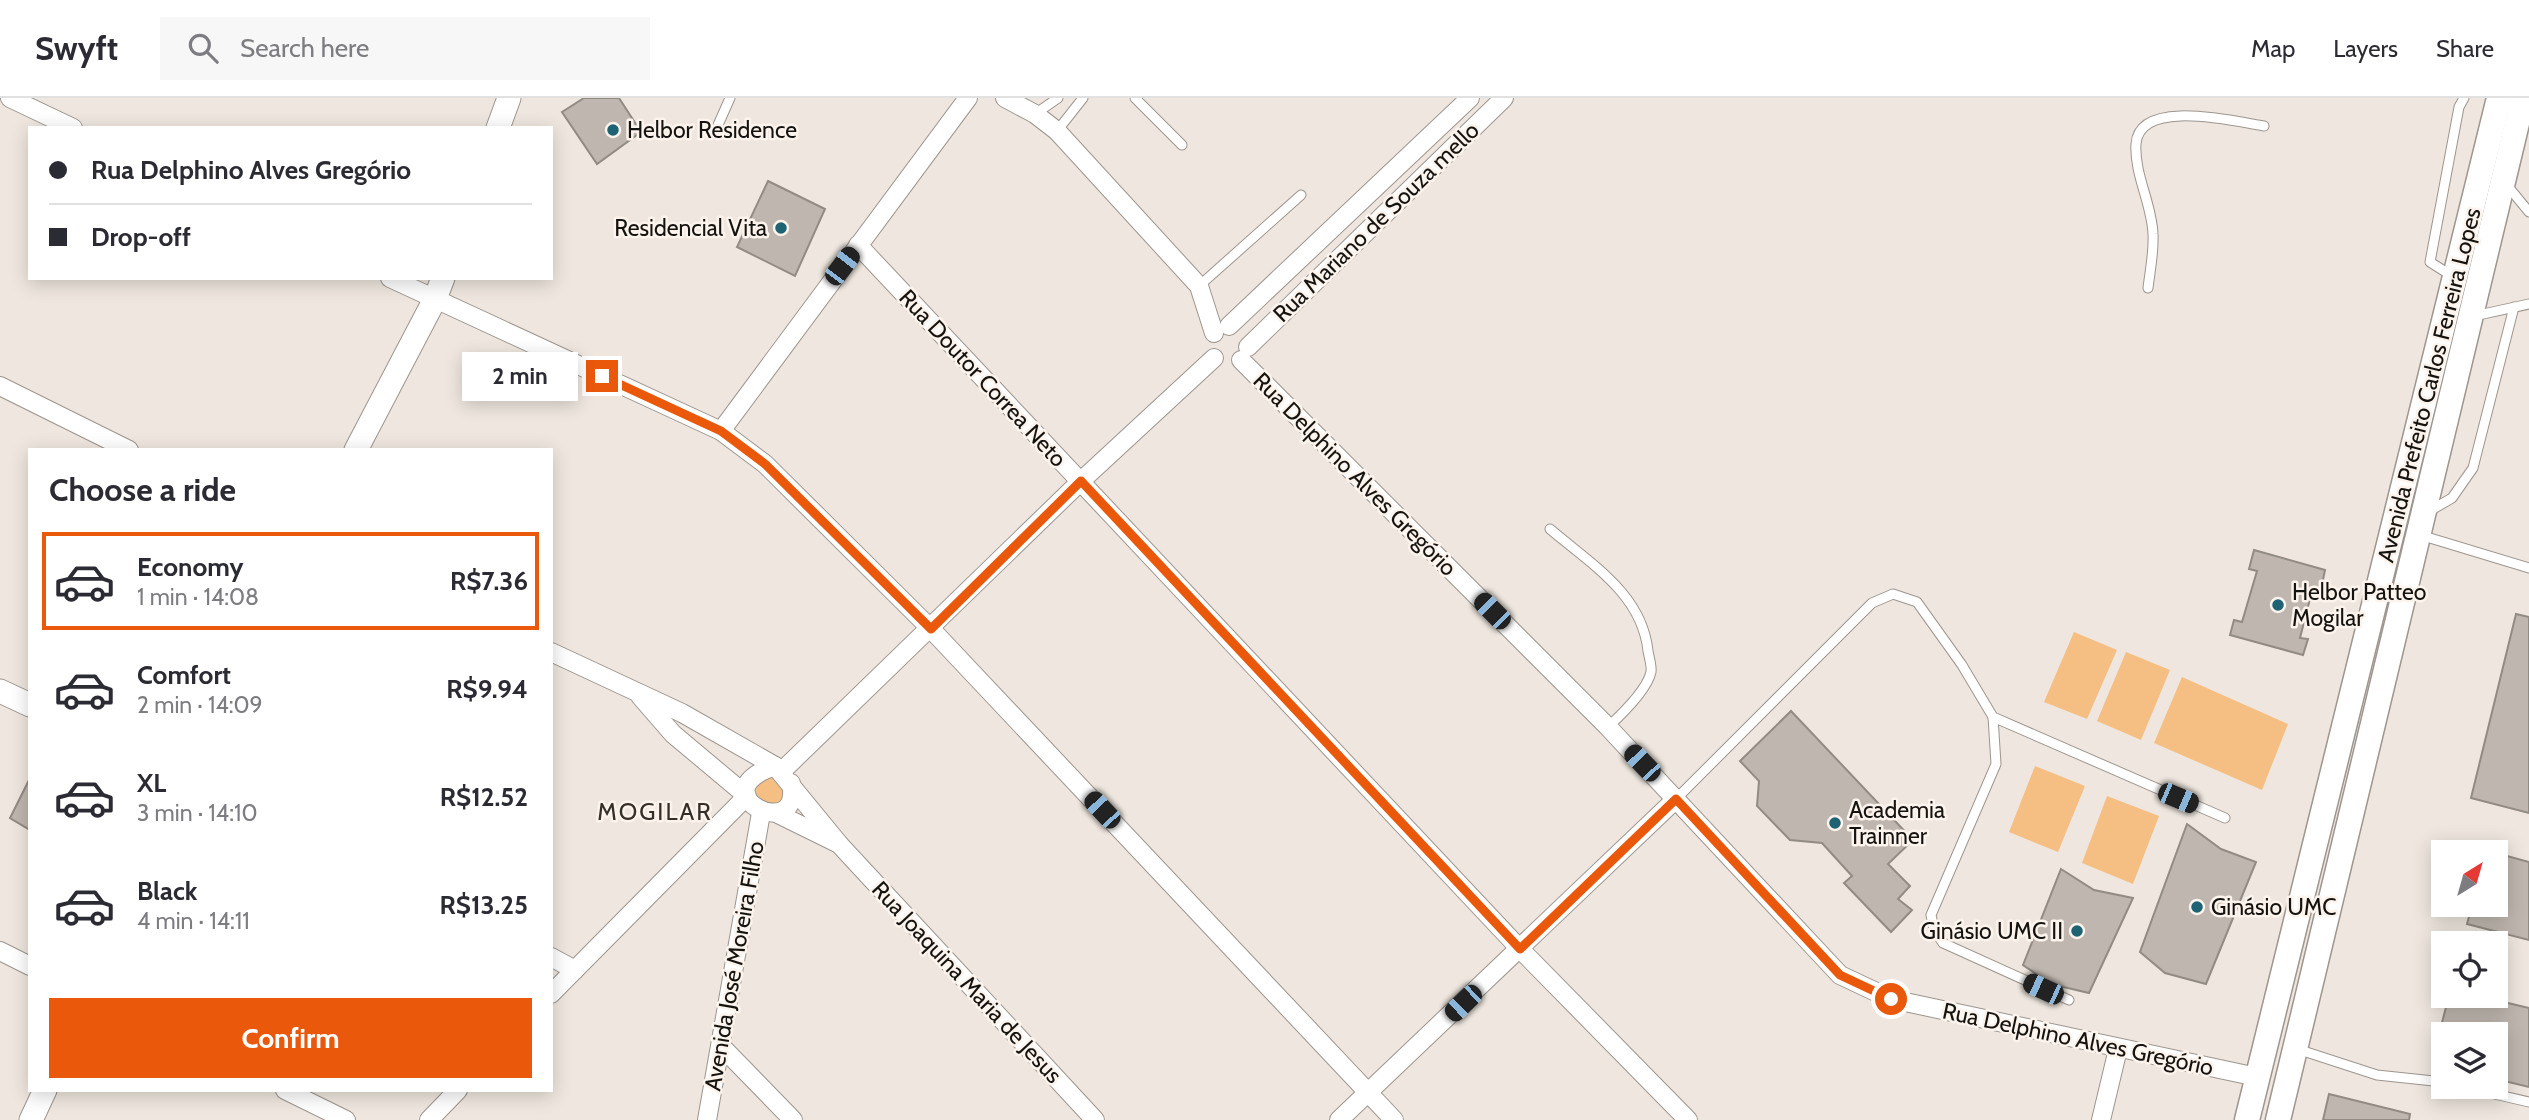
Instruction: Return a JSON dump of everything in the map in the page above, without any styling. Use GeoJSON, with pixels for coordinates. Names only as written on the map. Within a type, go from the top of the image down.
{"type":"FeatureCollection","features":[{"type":"Feature","properties":{"kind":"main road","name":"Avenida Prefeito Carlos Ferreira Lopes"},"geometry":{"type":"LineString","coordinates":[[2247,1120],[2499,98]]}},
{"type":"Feature","properties":{"kind":"main road","name":"Avenida Prefeito Carlos Ferreira Lopes"},"geometry":{"type":"LineString","coordinates":[[2278,1120],[2523,98]]}},
{"type":"Feature","properties":{"kind":"street"},"geometry":{"type":"LineString","coordinates":[[10,98],[69,126]]}},
{"type":"Feature","properties":{"kind":"street"},"geometry":{"type":"LineString","coordinates":[[499,126],[509,98]]}},
{"type":"Feature","properties":{"kind":"street"},"geometry":{"type":"LineString","coordinates":[[721,431],[968,98]]}},
{"type":"Feature","properties":{"kind":"street"},"geometry":{"type":"LineString","coordinates":[[1005,98],[1035,114],[1057,131],[1199,286],[1222,330]]}},
{"type":"Feature","properties":{"kind":"street","name":"Rua Mariano de Souza mello"},"geometry":{"type":"LineString","coordinates":[[1222,330],[1470,98]]}},
{"type":"Feature","properties":{"kind":"street","name":"Rua Mariano de Souza mello"},"geometry":{"type":"LineString","coordinates":[[1244,353],[1504,98]]}},
{"type":"Feature","properties":{"kind":"street","name":"Rua Doutor Correa Neto"},"geometry":{"type":"LineString","coordinates":[[858,246],[1520,949],[1688,1120]]}},
{"type":"Feature","properties":{"kind":"street"},"geometry":{"type":"LineString","coordinates":[[399,280],[439,289],[721,431],[765,464],[931,629],[1394,1120]]}},
{"type":"Feature","properties":{"kind":"street"},"geometry":{"type":"LineString","coordinates":[[357,448],[439,289]]}},
{"type":"Feature","properties":{"kind":"street"},"geometry":{"type":"LineString","coordinates":[[1222,330],[1243,333],[1244,353],[1227,365],[1214,358],[1209,346],[1222,330]]}},
{"type":"Feature","properties":{"kind":"street","name":"Rua Delphino Alves Gregório"},"geometry":{"type":"LineString","coordinates":[[1244,353],[1608,727],[1840,975],[1891,999],[2257,1077]]}},
{"type":"Feature","properties":{"kind":"street"},"geometry":{"type":"LineString","coordinates":[[747,796],[746,788],[753,775],[782,774],[1081,481],[1214,358]]}},
{"type":"Feature","properties":{"kind":"street"},"geometry":{"type":"LineString","coordinates":[[0,386],[126,448]]}},
{"type":"Feature","properties":{"kind":"street"},"geometry":{"type":"LineString","coordinates":[[553,653],[640,696],[682,713],[782,774],[792,791],[788,805],[768,813]]}},
{"type":"Feature","properties":{"kind":"street"},"geometry":{"type":"LineString","coordinates":[[0,691],[28,704]]}},
{"type":"Feature","properties":{"kind":"street"},"geometry":{"type":"LineString","coordinates":[[640,696],[673,734],[768,813],[839,844]]}},
{"type":"Feature","properties":{"kind":"street","name":"Rua Joaquina Maria de Jesus"},"geometry":{"type":"LineString","coordinates":[[782,774],[839,844],[1095,1120]]}},
{"type":"Feature","properties":{"kind":"street"},"geometry":{"type":"LineString","coordinates":[[553,992],[747,796]]}},
{"type":"Feature","properties":{"kind":"street"},"geometry":{"type":"LineString","coordinates":[[1339,1120],[1676,799]]}},
{"type":"Feature","properties":{"kind":"street","name":"Avenida José Moreira Filho"},"geometry":{"type":"LineString","coordinates":[[707,1120],[768,813]]}},
{"type":"Feature","properties":{"kind":"street"},"geometry":{"type":"LineString","coordinates":[[0,951],[28,965]]}},
{"type":"Feature","properties":{"kind":"street"},"geometry":{"type":"LineString","coordinates":[[553,958],[575,970]]}},
{"type":"Feature","properties":{"kind":"street"},"geometry":{"type":"LineString","coordinates":[[721,1046],[793,1120]]}},
{"type":"Feature","properties":{"kind":"street"},"geometry":{"type":"LineString","coordinates":[[2101,1120],[2118,1049]]}},
{"type":"Feature","properties":{"kind":"street"},"geometry":{"type":"LineString","coordinates":[[31,1120],[44,1092]]}},
{"type":"Feature","properties":{"kind":"street"},"geometry":{"type":"LineString","coordinates":[[289,1092],[346,1120]]}},
{"type":"Feature","properties":{"kind":"street"},"geometry":{"type":"LineString","coordinates":[[429,1120],[456,1092]]}},
{"type":"Feature","properties":{"kind":"lane"},"geometry":{"type":"LineString","coordinates":[[718,125],[730,98]]}},
{"type":"Feature","properties":{"kind":"lane"},"geometry":{"type":"LineString","coordinates":[[1035,114],[1058,98]]}},
{"type":"Feature","properties":{"kind":"lane"},"geometry":{"type":"LineString","coordinates":[[1057,131],[1083,98]]}},
{"type":"Feature","properties":{"kind":"lane"},"geometry":{"type":"LineString","coordinates":[[1135,98],[1182,145]]}},
{"type":"Feature","properties":{"kind":"lane"},"geometry":{"type":"LineString","coordinates":[[2456,279],[2430,262],[2459,107],[2465,98]]}},
{"type":"Feature","properties":{"kind":"lane"},"geometry":{"type":"LineString","coordinates":[[2148,288],[2153,234],[2136,145],[2139,129],[2152,117],[2178,113],[2264,126]]}},
{"type":"Feature","properties":{"kind":"lane"},"geometry":{"type":"LineString","coordinates":[[2503,180],[2529,212]]}},
{"type":"Feature","properties":{"kind":"lane"},"geometry":{"type":"LineString","coordinates":[[1199,286],[1301,195]]}},
{"type":"Feature","properties":{"kind":"lane"},"geometry":{"type":"LineString","coordinates":[[2469,317],[2529,304]]}},
{"type":"Feature","properties":{"kind":"lane"},"geometry":{"type":"LineString","coordinates":[[2514,307],[2473,468],[2452,498],[2421,525],[2529,568]]}},
{"type":"Feature","properties":{"kind":"lane"},"geometry":{"type":"LineString","coordinates":[[1550,529],[1613,583],[1637,610],[1646,631],[1651,673],[1630,706],[1608,727]]}},
{"type":"Feature","properties":{"kind":"lane"},"geometry":{"type":"LineString","coordinates":[[1676,799],[1872,603],[1892,594],[1917,602],[1962,665],[1993,718],[1996,764],[1931,915],[1934,929],[1943,943],[2068,1000]]}},
{"type":"Feature","properties":{"kind":"lane"},"geometry":{"type":"LineString","coordinates":[[1993,718],[2225,818]]}},
{"type":"Feature","properties":{"kind":"lane"},"geometry":{"type":"LineString","coordinates":[[2295,1048],[2377,1074],[2431,1081]]}},
{"type":"Feature","properties":{"kind":"lane"},"geometry":{"type":"LineString","coordinates":[[2508,1097],[2529,1102]]}},
{"type":"Feature","properties":{"kind":"shaded area"},"geometry":{"type":"Polygon","coordinates":[[[2074,632],[2117,650],[2087,719],[2044,702],[2074,632]]]}},
{"type":"Feature","properties":{"kind":"shaded area"},"geometry":{"type":"Polygon","coordinates":[[[2126,652],[2170,670],[2141,740],[2097,721],[2126,652]]]}},
{"type":"Feature","properties":{"kind":"shaded area"},"geometry":{"type":"Polygon","coordinates":[[[2182,677],[2288,724],[2262,790],[2154,743],[2182,677]]]}},
{"type":"Feature","properties":{"kind":"shaded area"},"geometry":{"type":"Polygon","coordinates":[[[2035,766],[2085,786],[2058,852],[2009,832],[2035,766]]]}},
{"type":"Feature","properties":{"kind":"shaded area"},"geometry":{"type":"Polygon","coordinates":[[[770,777],[780,781],[784,791],[780,801],[770,805],[760,801],[756,791],[760,781],[770,777]]]}},
{"type":"Feature","properties":{"kind":"shaded area"},"geometry":{"type":"Polygon","coordinates":[[[2107,796],[2159,816],[2133,884],[2082,863],[2107,796]]]}},
{"type":"Feature","properties":{"kind":"building","name":"Helbor Residence"},"geometry":{"type":"Polygon","coordinates":[[[584,98],[619,98],[641,132],[597,164],[562,112],[584,98]]]}},
{"type":"Feature","properties":{"kind":"building","name":"Residencial Vita"},"geometry":{"type":"Polygon","coordinates":[[[768,181],[825,209],[795,276],[737,247],[768,181]]]}},
{"type":"Feature","properties":{"kind":"building","name":"Helbor Patteo Mogilar"},"geometry":{"type":"Polygon","coordinates":[[[2254,550],[2325,570],[2321,590],[2313,587],[2300,638],[2308,639],[2303,655],[2230,635],[2234,620],[2242,622],[2257,571],[2249,569],[2254,550]]]}},
{"type":"Feature","properties":{"kind":"building"},"geometry":{"type":"Polygon","coordinates":[[[2516,614],[2529,617],[2529,813],[2471,798],[2516,614]]]}},
{"type":"Feature","properties":{"kind":"building","name":"Academia Trainner"},"geometry":{"type":"Polygon","coordinates":[[[1791,711],[1913,840],[1888,864],[1910,886],[1898,899],[1912,910],[1891,932],[1844,883],[1852,876],[1822,843],[1790,840],[1757,806],[1759,781],[1740,761],[1791,711]]]}},
{"type":"Feature","properties":{"kind":"building"},"geometry":{"type":"Polygon","coordinates":[[[28,782],[28,829],[10,818],[28,782]]]}},
{"type":"Feature","properties":{"kind":"building","name":"Ginásio UMC"},"geometry":{"type":"Polygon","coordinates":[[[2187,824],[2221,849],[2256,862],[2206,984],[2165,973],[2140,952],[2187,824]]]}},
{"type":"Feature","properties":{"kind":"building"},"geometry":{"type":"Polygon","coordinates":[[[2508,856],[2529,862],[2529,940],[2508,935],[2508,931],[2494,931],[2467,924],[2469,917],[2508,917],[2508,856]]]}},
{"type":"Feature","properties":{"kind":"building","name":"Ginásio UMC II"},"geometry":{"type":"Polygon","coordinates":[[[2061,869],[2094,890],[2133,898],[2089,993],[2051,984],[2023,965],[2061,869]]]}},
{"type":"Feature","properties":{"kind":"building"},"geometry":{"type":"Polygon","coordinates":[[[2508,1003],[2529,1008],[2529,1087],[2508,1082],[2508,1022],[2442,1022],[2446,1008],[2508,1008],[2508,1003]]]}},
{"type":"Feature","properties":{"kind":"building"},"geometry":{"type":"Polygon","coordinates":[[[2329,1094],[2410,1114],[2409,1120],[2323,1120],[2329,1094]]]}},
{"type":"Feature","properties":{"kind":"place","name":"Helbor Residence"},"geometry":{"type":"Point","coordinates":[613,130]}},
{"type":"Feature","properties":{"kind":"place","name":"Residencial Vita"},"geometry":{"type":"Point","coordinates":[781,228]}},
{"type":"Feature","properties":{"kind":"place","name":"Helbor Patteo Mogilar"},"geometry":{"type":"Point","coordinates":[2278,605]}},
{"type":"Feature","properties":{"kind":"place","name":"Academia Trainner"},"geometry":{"type":"Point","coordinates":[1835,823]}},
{"type":"Feature","properties":{"kind":"place","name":"Ginásio UMC"},"geometry":{"type":"Point","coordinates":[2197,907]}},
{"type":"Feature","properties":{"kind":"place","name":"Ginásio UMC II"},"geometry":{"type":"Point","coordinates":[2077,931]}},
{"type":"Feature","properties":{"kind":"district","name":"MOGILAR"},"geometry":{"type":"Point","coordinates":[655,812]}},
{"type":"Feature","properties":{"kind":"route"},"geometry":{"type":"LineString","coordinates":[[602,376],[721,431],[765,464],[931,629],[1081,481],[1520,949],[1676,799],[1840,975],[1891,999]]}}]}
